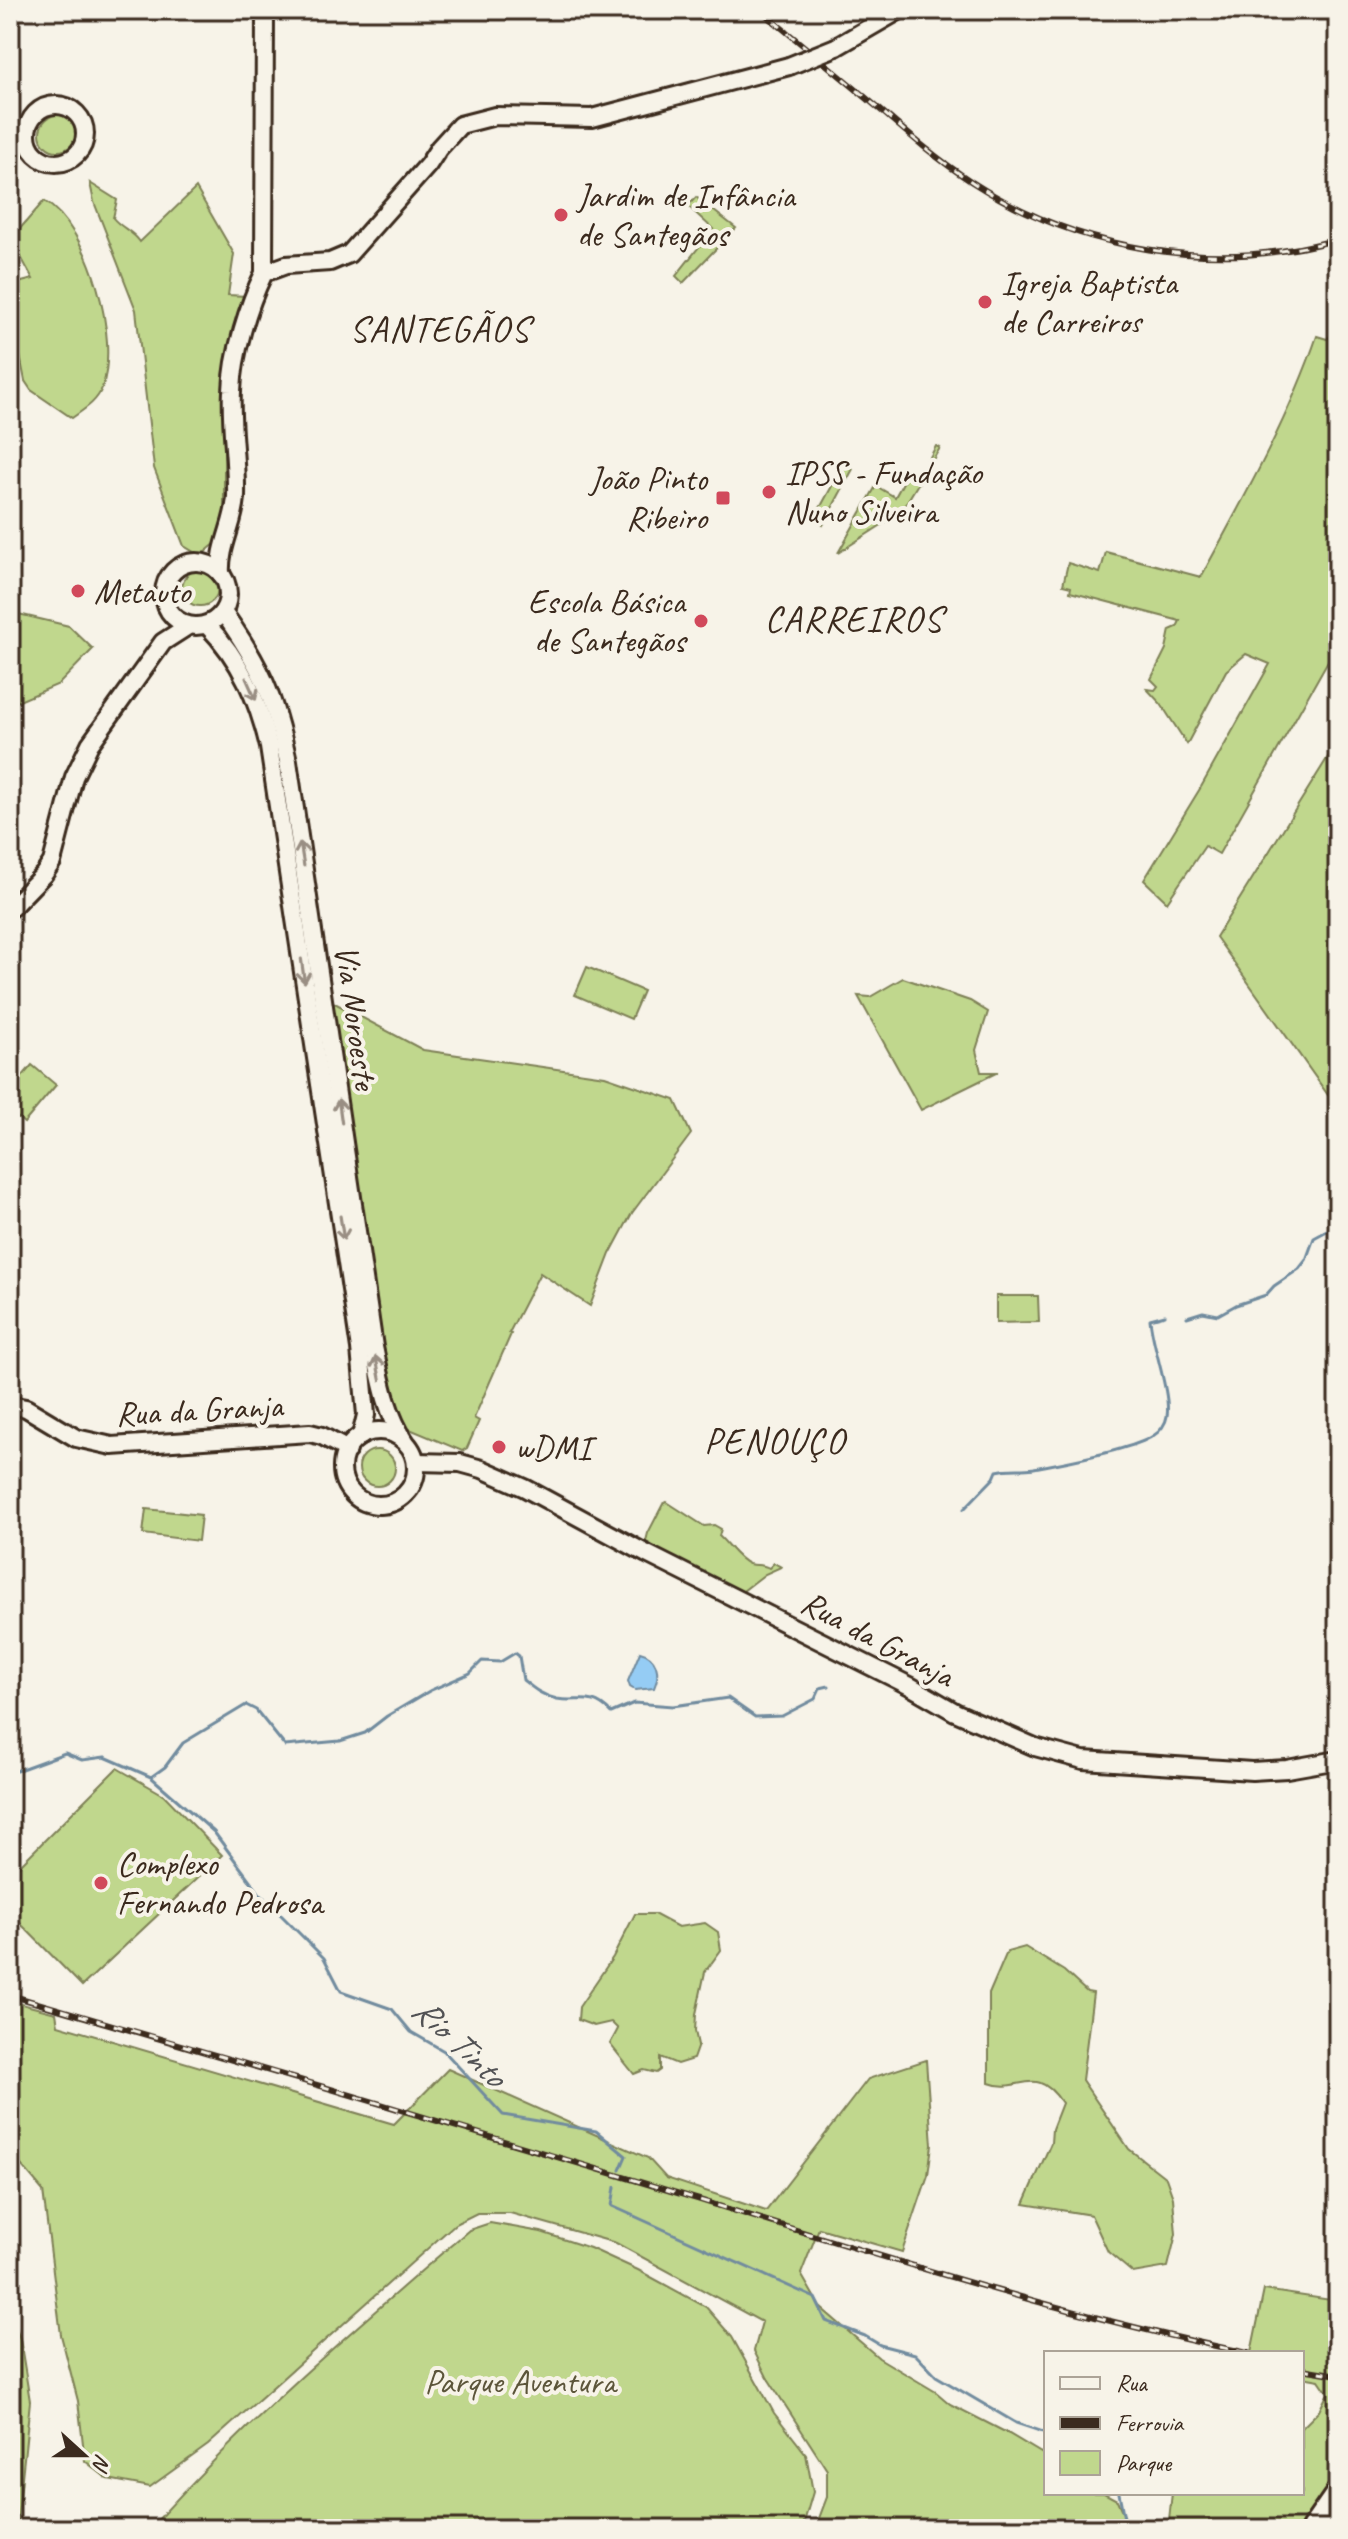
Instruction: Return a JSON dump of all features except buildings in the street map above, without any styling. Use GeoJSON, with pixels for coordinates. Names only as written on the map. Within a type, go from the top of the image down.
{"type":"FeatureCollection","features":[{"type":"Feature","properties":{"kind":"highway"},"geometry":{"type":"LineString","coordinates":[[1313,2529],[1338,2493]]}},
{"type":"Feature","properties":{"kind":"street"},"geometry":{"type":"LineString","coordinates":[[221,574],[224,544],[236,497],[232,379],[237,352],[264,273],[265,10]]}},
{"type":"Feature","properties":{"kind":"street"},"geometry":{"type":"LineString","coordinates":[[264,273],[286,265],[330,262],[349,254],[460,125],[495,116],[592,118],[789,66],[836,47],[900,10]]}},
{"type":"Feature","properties":{"kind":"street"},"geometry":{"type":"LineString","coordinates":[[10,909],[52,862],[81,761],[101,726],[163,642],[168,612],[163,593],[171,573],[190,562],[208,560],[224,544]]}},
{"type":"Feature","properties":{"kind":"street"},"geometry":{"type":"LineString","coordinates":[[168,612],[188,626],[207,625],[223,612],[228,591],[221,574],[211,565],[201,562]]}},
{"type":"Feature","properties":{"kind":"street","name":"Via Noroeste"},"geometry":{"type":"LineString","coordinates":[[223,612],[259,666],[279,716],[374,1347],[393,1423],[405,1441]]}},
{"type":"Feature","properties":{"kind":"street","name":"Via Noroeste"},"geometry":{"type":"LineString","coordinates":[[207,625],[246,678],[262,715],[269,747],[360,1349],[366,1415],[361,1436]]}},
{"type":"Feature","properties":{"kind":"street"},"geometry":{"type":"LineString","coordinates":[[163,642],[188,626]]}},
{"type":"Feature","properties":{"kind":"street","name":"Rua da Granja"},"geometry":{"type":"LineString","coordinates":[[10,1405],[26,1408],[76,1438],[112,1446],[310,1433],[348,1450]]}},
{"type":"Feature","properties":{"kind":"street"},"geometry":{"type":"LineString","coordinates":[[383,1431],[405,1441],[416,1462],[412,1487],[393,1503],[380,1505],[357,1498],[344,1478],[342,1466],[348,1450],[361,1436],[383,1431]]}},
{"type":"Feature","properties":{"kind":"street","name":"Rua da Granja"},"geometry":{"type":"LineString","coordinates":[[416,1462],[460,1463],[525,1488],[955,1712],[1047,1751],[1083,1760],[1129,1765],[1252,1771],[1287,1769],[1338,1760]]}},
{"type":"Feature","properties":{"kind":"green space"},"geometry":{"type":"Polygon","coordinates":[[[58,115],[71,120],[76,133],[71,146],[58,151],[45,146],[40,133],[45,120],[58,115]]]}},
{"type":"Feature","properties":{"kind":"green space"},"geometry":{"type":"Polygon","coordinates":[[[90,183],[117,200],[113,218],[140,242],[196,188],[234,254],[228,295],[246,296],[227,364],[224,391],[224,516],[216,543],[204,553],[184,546],[154,468],[136,310],[94,202],[90,183]]]}},
{"type":"Feature","properties":{"kind":"green space"},"geometry":{"type":"Polygon","coordinates":[[[696,197],[736,228],[683,283],[676,276],[713,229],[688,206],[696,197]]]}},
{"type":"Feature","properties":{"kind":"green space"},"geometry":{"type":"Polygon","coordinates":[[[44,201],[75,235],[97,286],[104,314],[107,367],[102,388],[93,402],[72,418],[31,390],[25,381],[10,305],[10,285],[33,279],[11,239],[44,201]]]}},
{"type":"Feature","properties":{"kind":"green space"},"geometry":{"type":"Polygon","coordinates":[[[1317,336],[1338,339],[1338,643],[1219,854],[1205,846],[1167,902],[1144,880],[1270,664],[1246,654],[1226,671],[1187,744],[1161,704],[1147,689],[1155,690],[1158,686],[1151,679],[1166,649],[1170,630],[1177,627],[1180,621],[1070,592],[1071,587],[1063,585],[1068,563],[1100,573],[1106,552],[1201,577],[1279,428],[1317,336]]]}},
{"type":"Feature","properties":{"kind":"green space"},"geometry":{"type":"Polygon","coordinates":[[[936,446],[940,448],[900,513],[838,553],[876,486],[895,497],[906,477],[917,481],[936,446]]]}},
{"type":"Feature","properties":{"kind":"green space"},"geometry":{"type":"Polygon","coordinates":[[[844,464],[853,469],[823,525],[814,519],[844,464]]]}},
{"type":"Feature","properties":{"kind":"green space"},"geometry":{"type":"Polygon","coordinates":[[[200,570],[213,575],[218,588],[213,601],[200,606],[187,601],[182,588],[187,575],[200,570]]]}},
{"type":"Feature","properties":{"kind":"green space"},"geometry":{"type":"Polygon","coordinates":[[[10,612],[69,626],[93,649],[59,684],[10,705],[10,612]]]}},
{"type":"Feature","properties":{"kind":"green space"},"geometry":{"type":"Polygon","coordinates":[[[1338,741],[1338,1092],[1328,1095],[1216,937],[1338,741]]]}},
{"type":"Feature","properties":{"kind":"green space"},"geometry":{"type":"Polygon","coordinates":[[[587,967],[643,991],[631,1019],[575,995],[587,967]]]}},
{"type":"Feature","properties":{"kind":"green space"},"geometry":{"type":"Polygon","coordinates":[[[903,978],[970,1001],[988,1012],[976,1050],[981,1072],[998,1072],[921,1110],[858,996],[870,997],[903,978]]]}},
{"type":"Feature","properties":{"kind":"green space"},"geometry":{"type":"Polygon","coordinates":[[[329,1000],[423,1050],[605,1076],[675,1100],[691,1134],[632,1213],[610,1254],[590,1306],[540,1273],[509,1333],[474,1418],[479,1421],[467,1448],[462,1451],[400,1425],[382,1361],[329,1000]]]}},
{"type":"Feature","properties":{"kind":"green space"},"geometry":{"type":"Polygon","coordinates":[[[32,1065],[56,1085],[24,1123],[10,1111],[10,1091],[32,1065]]]}},
{"type":"Feature","properties":{"kind":"green space"},"geometry":{"type":"Polygon","coordinates":[[[996,1296],[1038,1296],[1039,1322],[996,1323],[996,1296]]]}},
{"type":"Feature","properties":{"kind":"green space"},"geometry":{"type":"Polygon","coordinates":[[[377,1450],[390,1455],[395,1468],[390,1481],[377,1486],[364,1481],[359,1468],[364,1455],[377,1450]]]}},
{"type":"Feature","properties":{"kind":"green space"},"geometry":{"type":"Polygon","coordinates":[[[667,1502],[704,1526],[714,1525],[721,1529],[719,1536],[745,1562],[769,1568],[774,1563],[781,1567],[765,1574],[739,1594],[645,1545],[648,1533],[667,1502]]]}},
{"type":"Feature","properties":{"kind":"green space"},"geometry":{"type":"Polygon","coordinates":[[[146,1509],[201,1515],[198,1541],[143,1534],[146,1509]]]}},
{"type":"Feature","properties":{"kind":"green space","name":"Complexo Fernando Pedrosa"},"geometry":{"type":"Polygon","coordinates":[[[117,1768],[164,1795],[222,1855],[82,1986],[10,1913],[10,1875],[117,1768]]]}},
{"type":"Feature","properties":{"kind":"green space"},"geometry":{"type":"Polygon","coordinates":[[[635,1914],[654,1914],[678,1927],[705,1923],[718,1932],[721,1950],[705,1972],[696,2014],[698,2045],[693,2059],[677,2064],[660,2057],[660,2070],[656,2073],[644,2070],[634,2074],[610,2044],[618,2029],[611,2022],[594,2026],[578,2020],[579,2007],[613,1957],[635,1914]]]}},
{"type":"Feature","properties":{"kind":"green space"},"geometry":{"type":"Polygon","coordinates":[[[1025,1947],[1064,1971],[1087,1992],[1093,1993],[1082,2080],[1129,2149],[1166,2178],[1173,2198],[1176,2234],[1168,2267],[1133,2273],[1108,2252],[1091,2215],[1024,2204],[1051,2143],[1052,2129],[1062,2103],[1044,2084],[1027,2082],[1000,2086],[989,2083],[989,1994],[1007,1952],[1025,1947]]]}},
{"type":"Feature","properties":{"kind":"green space"},"geometry":{"type":"Polygon","coordinates":[[[10,2001],[56,2013],[58,2025],[394,2124],[448,2069],[648,2158],[666,2178],[766,2211],[868,2079],[926,2060],[932,2145],[928,2175],[902,2252],[819,2228],[801,2274],[820,2307],[879,2358],[936,2392],[950,2404],[1044,2455],[1044,2495],[1108,2495],[1117,2500],[1130,2529],[815,2529],[827,2497],[827,2470],[767,2377],[754,2351],[762,2322],[616,2243],[510,2213],[477,2213],[455,2224],[208,2445],[150,2487],[108,2479],[85,2461],[78,2401],[61,2335],[43,2191],[10,2152],[10,2001]]]}},
{"type":"Feature","properties":{"kind":"green space","name":"Parque Aventura"},"geometry":{"type":"Polygon","coordinates":[[[490,2223],[541,2232],[590,2248],[706,2307],[732,2337],[774,2413],[806,2454],[813,2492],[802,2529],[155,2529],[157,2521],[193,2482],[308,2371],[469,2230],[490,2223]]]}},
{"type":"Feature","properties":{"kind":"green space"},"geometry":{"type":"Polygon","coordinates":[[[1264,2290],[1338,2301],[1338,2458],[1327,2491],[1298,2529],[1168,2529],[1172,2495],[1304,2495],[1304,2426],[1319,2411],[1328,2393],[1319,2380],[1304,2377],[1304,2351],[1251,2351],[1264,2290]]]}},
{"type":"Feature","properties":{"kind":"green space"},"geometry":{"type":"Polygon","coordinates":[[[10,2308],[20,2339],[30,2401],[19,2529],[10,2529],[10,2308]]]}},
{"type":"Feature","properties":{"kind":"water"},"geometry":{"type":"Polygon","coordinates":[[[640,1652],[650,1657],[656,1666],[654,1688],[635,1690],[630,1687],[628,1681],[640,1652]]]}},
{"type":"Feature","properties":{"kind":"waterway"},"geometry":{"type":"LineString","coordinates":[[1187,1317],[1203,1312],[1218,1315],[1266,1295],[1299,1269],[1314,1238],[1338,1225]]}},
{"type":"Feature","properties":{"kind":"waterway"},"geometry":{"type":"LineString","coordinates":[[964,1509],[997,1471],[1034,1468],[1096,1455],[1143,1441],[1158,1432],[1165,1422],[1168,1407],[1150,1319],[1165,1315]]}},
{"type":"Feature","properties":{"kind":"waterway"},"geometry":{"type":"LineString","coordinates":[[151,1777],[165,1767],[183,1743],[246,1705],[256,1710],[285,1746],[340,1741],[365,1733],[431,1690],[470,1673],[482,1661],[500,1662],[515,1653],[519,1656],[523,1680],[538,1691],[557,1699],[591,1700],[611,1713],[634,1703],[673,1706],[728,1698],[755,1717],[782,1716],[815,1699],[820,1688],[829,1686]]}},
{"type":"Feature","properties":{"kind":"waterway","name":"Rio Tinto"},"geometry":{"type":"LineString","coordinates":[[10,1767],[16,1771],[65,1753],[82,1760],[105,1757],[151,1777],[214,1832],[260,1894],[324,1958],[341,1991],[392,2009],[411,2032],[444,2051],[503,2115],[596,2131],[626,2156],[620,2170]]}},
{"type":"Feature","properties":{"kind":"waterway","name":"Rio Tinto"},"geometry":{"type":"LineString","coordinates":[[615,2187],[612,2206],[815,2298],[826,2321],[880,2345],[915,2354],[936,2376],[1016,2423],[1044,2432]]}},
{"type":"Feature","properties":{"kind":"waterway","name":"Rio Tinto"},"geometry":{"type":"LineString","coordinates":[[1119,2495],[1126,2529]]}},
{"type":"Feature","properties":{"kind":"railway"},"geometry":{"type":"LineString","coordinates":[[760,10],[947,165],[1013,206],[1057,225],[1102,240],[1149,250],[1196,255],[1244,255],[1338,239]]}},
{"type":"Feature","properties":{"kind":"railway"},"geometry":{"type":"LineString","coordinates":[[10,1995],[966,2281],[1106,2320],[1239,2351]]}},
{"type":"Feature","properties":{"kind":"railway"},"geometry":{"type":"LineString","coordinates":[[1304,2369],[1338,2375]]}},
{"type":"Feature","properties":{"kind":"place","name":"Jardim de Infância de Santegãos"},"geometry":{"type":"Point","coordinates":[561,215]}},
{"type":"Feature","properties":{"kind":"place","name":"Igreja Baptista de Carreiros"},"geometry":{"type":"Point","coordinates":[985,302]}},
{"type":"Feature","properties":{"kind":"place","name":"IPSS - Fundação Nuno Silveira"},"geometry":{"type":"Point","coordinates":[769,492]}},
{"type":"Feature","properties":{"kind":"place","name":"João Pinto Ribeiro"},"geometry":{"type":"Point","coordinates":[723,498]}},
{"type":"Feature","properties":{"kind":"place","name":"Metauto"},"geometry":{"type":"Point","coordinates":[78,591]}},
{"type":"Feature","properties":{"kind":"place","name":"Escola Básica de Santegãos"},"geometry":{"type":"Point","coordinates":[701,621]}},
{"type":"Feature","properties":{"kind":"place","name":"wDMI"},"geometry":{"type":"Point","coordinates":[499,1447]}},
{"type":"Feature","properties":{"kind":"place","name":"Complexo Fernando Pedrosa"},"geometry":{"type":"Point","coordinates":[101,1883]}},
{"type":"Feature","properties":{"kind":"district","name":"SANTEGÃOS"},"geometry":{"type":"Point","coordinates":[440,328]}},
{"type":"Feature","properties":{"kind":"district","name":"CARREIROS"},"geometry":{"type":"Point","coordinates":[854,618]}},
{"type":"Feature","properties":{"kind":"district","name":"PENOUÇO"},"geometry":{"type":"Point","coordinates":[775,1440]}}]}
